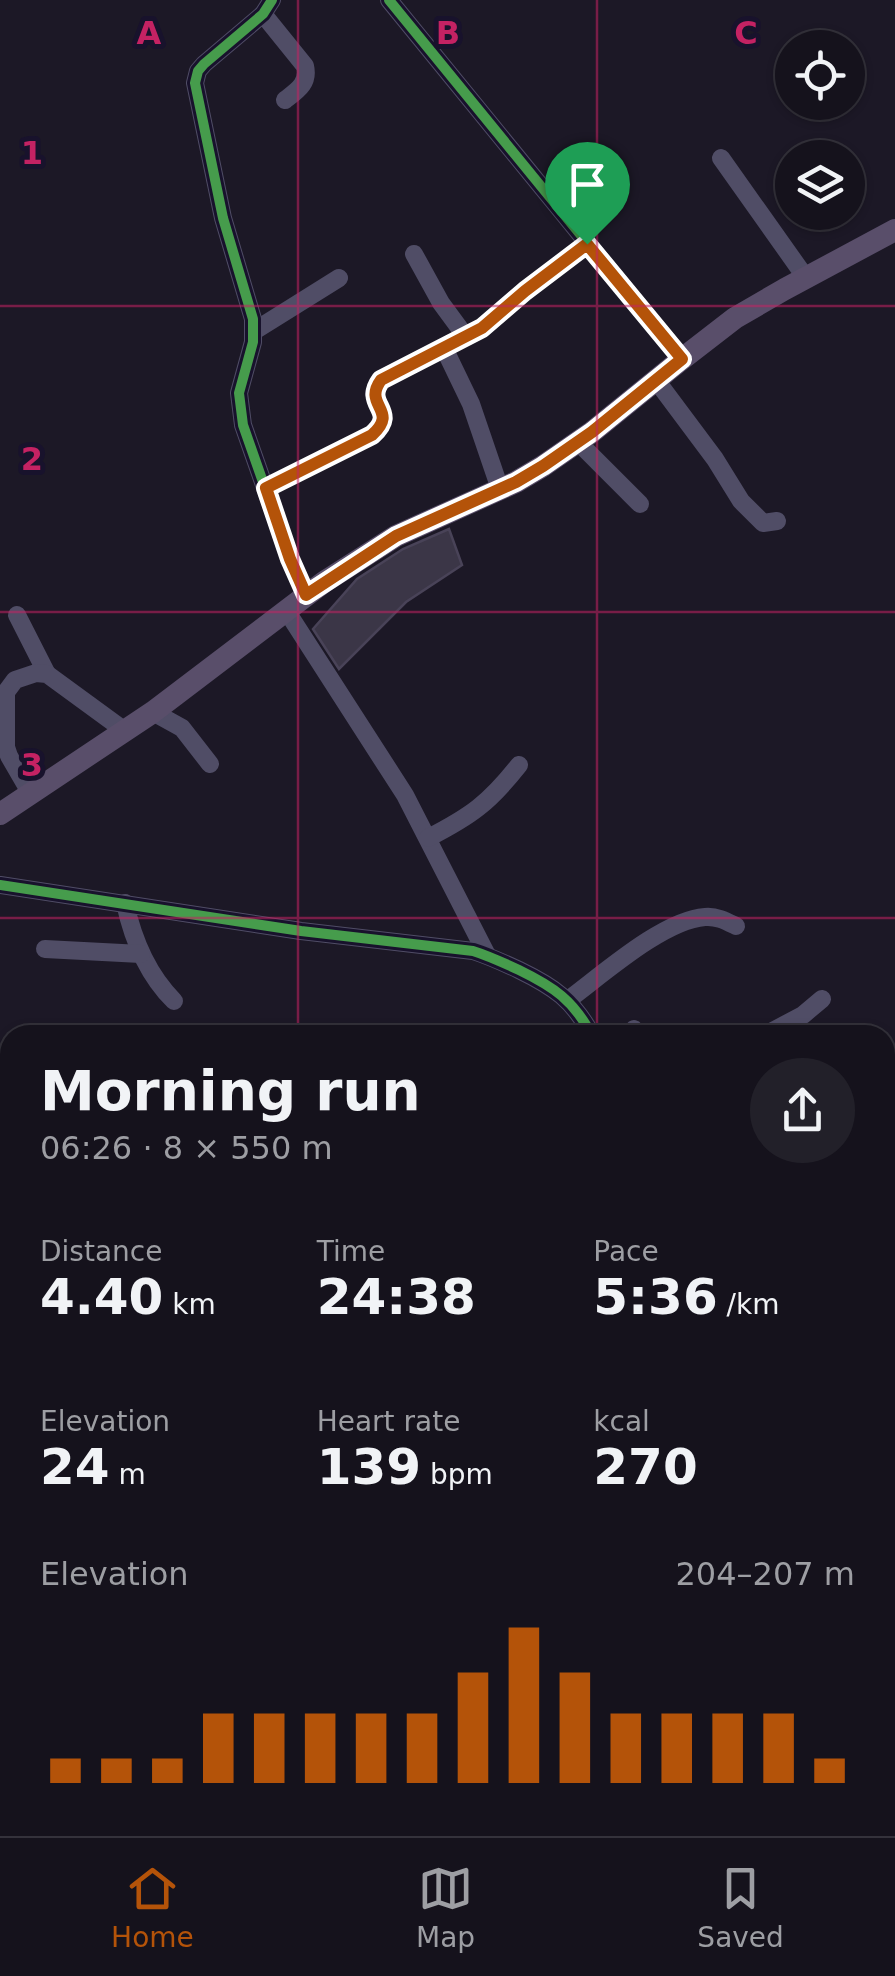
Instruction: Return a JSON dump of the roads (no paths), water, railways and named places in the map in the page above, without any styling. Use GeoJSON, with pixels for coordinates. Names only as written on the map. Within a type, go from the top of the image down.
{"type":"FeatureCollection","features":[{"type":"Feature","properties":{"kind":"main road"},"geometry":{"type":"LineString","coordinates":[[0,814],[153,712],[306,595],[396,536],[543,466],[735,318],[895,230]]}},
{"type":"Feature","properties":{"kind":"street"},"geometry":{"type":"LineString","coordinates":[[389,0],[682,359]]}},
{"type":"Feature","properties":{"kind":"street"},"geometry":{"type":"LineString","coordinates":[[285,100],[304,83],[307,74],[268,7],[204,64],[194,83],[222,218],[254,332],[242,379],[243,425],[306,595]]}},
{"type":"Feature","properties":{"kind":"street"},"geometry":{"type":"LineString","coordinates":[[721,158],[806,278]]}},
{"type":"Feature","properties":{"kind":"street"},"geometry":{"type":"LineString","coordinates":[[266,488],[372,435],[383,424],[384,417],[374,393],[376,386],[388,376],[482,328],[587,244]]}},
{"type":"Feature","properties":{"kind":"street"},"geometry":{"type":"LineString","coordinates":[[414,254],[466,337]]}},
{"type":"Feature","properties":{"kind":"street"},"geometry":{"type":"LineString","coordinates":[[254,332],[339,278]]}},
{"type":"Feature","properties":{"kind":"street"},"geometry":{"type":"LineString","coordinates":[[444,348],[471,404],[500,489]]}},
{"type":"Feature","properties":{"kind":"street"},"geometry":{"type":"LineString","coordinates":[[656,380],[752,514],[763,523],[777,521]]}},
{"type":"Feature","properties":{"kind":"street"},"geometry":{"type":"LineString","coordinates":[[578,442],[640,504]]}},
{"type":"Feature","properties":{"kind":"street"},"geometry":{"type":"LineString","coordinates":[[286,610],[405,794],[487,955]]}},
{"type":"Feature","properties":{"kind":"street"},"geometry":{"type":"LineString","coordinates":[[18,616],[47,674],[125,731]]}},
{"type":"Feature","properties":{"kind":"street"},"geometry":{"type":"LineString","coordinates":[[31,794],[6,747],[6,692],[14,680],[47,674]]}},
{"type":"Feature","properties":{"kind":"street"},"geometry":{"type":"LineString","coordinates":[[153,712],[182,728],[210,764]]}},
{"type":"Feature","properties":{"kind":"street"},"geometry":{"type":"LineString","coordinates":[[428,838],[475,811],[501,788],[519,764]]}},
{"type":"Feature","properties":{"kind":"street"},"geometry":{"type":"LineString","coordinates":[[0,885],[301,931],[473,951],[545,982],[568,1000],[586,1025]]}},
{"type":"Feature","properties":{"kind":"street"},"geometry":{"type":"LineString","coordinates":[[125,904],[130,927],[152,975],[174,1000]]}},
{"type":"Feature","properties":{"kind":"street"},"geometry":{"type":"LineString","coordinates":[[568,1000],[673,927],[706,917],[736,926]]}},
{"type":"Feature","properties":{"kind":"street"},"geometry":{"type":"LineString","coordinates":[[46,949],[142,954]]}},
{"type":"Feature","properties":{"kind":"street"},"geometry":{"type":"LineString","coordinates":[[784,1025],[822,999]]}}]}
